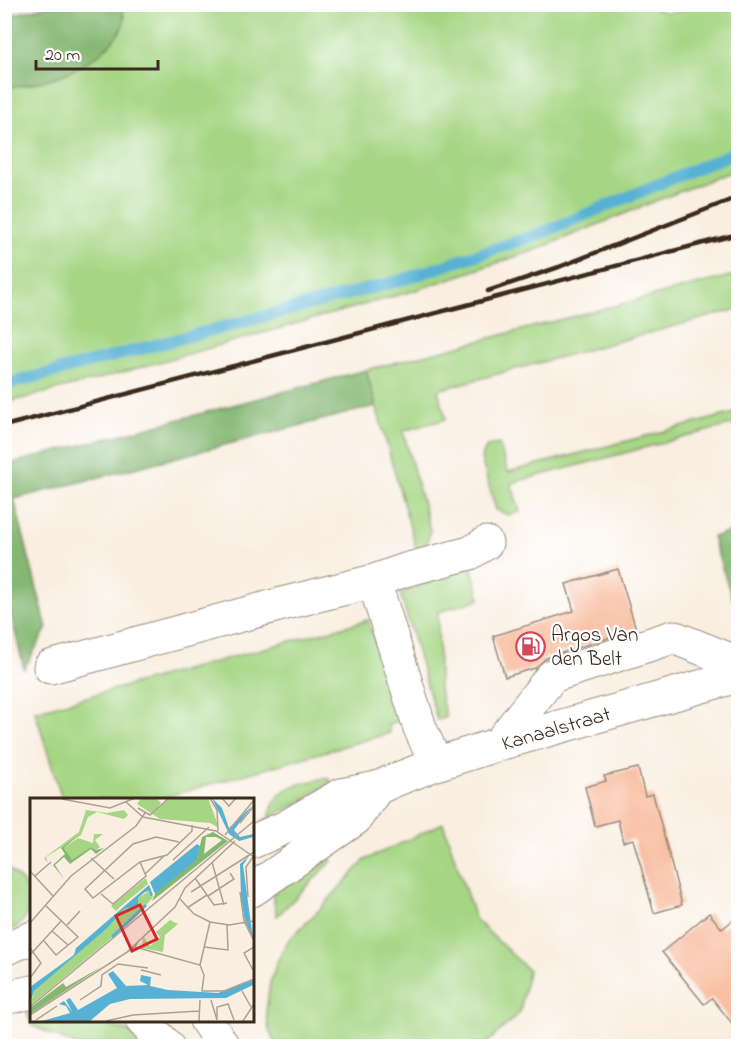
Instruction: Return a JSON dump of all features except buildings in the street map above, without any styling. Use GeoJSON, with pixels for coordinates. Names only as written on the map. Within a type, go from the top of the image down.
{"type":"FeatureCollection","features":[{"type":"Feature","properties":{"kind":"main road"},"geometry":{"type":"LineString","coordinates":[[50,667],[375,581],[405,570],[470,553],[486,543]]}},
{"type":"Feature","properties":{"kind":"main road"},"geometry":{"type":"LineString","coordinates":[[375,581],[420,728],[436,764]]}},
{"type":"Feature","properties":{"kind":"main road"},"geometry":{"type":"LineString","coordinates":[[499,744],[552,676],[673,636],[738,663]]}},
{"type":"Feature","properties":{"kind":"main road","name":"Kanaalstraat"},"geometry":{"type":"LineString","coordinates":[[254,841],[286,827],[341,795],[377,788],[436,764],[499,744],[738,676]]}},
{"type":"Feature","properties":{"kind":"main road"},"geometry":{"type":"LineString","coordinates":[[254,889],[355,819],[377,788]]}},
{"type":"Feature","properties":{"kind":"main road"},"geometry":{"type":"LineString","coordinates":[[4,949],[30,939]]}},
{"type":"Feature","properties":{"kind":"main road"},"geometry":{"type":"LineString","coordinates":[[4,998],[30,992]]}},
{"type":"Feature","properties":{"kind":"main road"},"geometry":{"type":"LineString","coordinates":[[143,1021],[167,1047]]}},
{"type":"Feature","properties":{"kind":"main road"},"geometry":{"type":"LineString","coordinates":[[207,1021],[223,1047]]}},
{"type":"Feature","properties":{"kind":"green space"},"geometry":{"type":"Polygon","coordinates":[[[644,4],[668,13],[701,5],[738,5],[738,169],[533,251],[413,291],[5,403],[4,88],[33,84],[125,18],[120,5],[644,4]]]}},
{"type":"Feature","properties":{"kind":"green space"},"geometry":{"type":"Polygon","coordinates":[[[52,5],[120,5],[124,24],[114,39],[91,60],[50,79],[5,88],[5,16],[52,5]]]}},
{"type":"Feature","properties":{"kind":"green space"},"geometry":{"type":"Polygon","coordinates":[[[738,274],[738,309],[438,390],[446,419],[403,431],[430,530],[427,543],[417,552],[366,370],[738,274]]]}},
{"type":"Feature","properties":{"kind":"green space"},"geometry":{"type":"Polygon","coordinates":[[[366,370],[376,406],[14,499],[47,628],[24,669],[5,590],[5,465],[366,370]]]}},
{"type":"Feature","properties":{"kind":"green space"},"geometry":{"type":"Polygon","coordinates":[[[738,412],[738,423],[511,483],[520,512],[508,515],[496,510],[481,458],[487,446],[499,444],[508,472],[738,412]]]}},
{"type":"Feature","properties":{"kind":"green space"},"geometry":{"type":"Polygon","coordinates":[[[738,530],[738,609],[733,601],[712,537],[738,530]]]}},
{"type":"Feature","properties":{"kind":"green space"},"geometry":{"type":"Polygon","coordinates":[[[471,566],[480,599],[438,612],[439,689],[446,717],[437,720],[400,593],[471,566]]]}},
{"type":"Feature","properties":{"kind":"green space"},"geometry":{"type":"Polygon","coordinates":[[[368,620],[398,721],[388,725],[390,733],[162,798],[62,798],[35,711],[368,620]]]}},
{"type":"Feature","properties":{"kind":"green space"},"geometry":{"type":"Polygon","coordinates":[[[325,778],[330,779],[331,782],[269,818],[272,807],[282,792],[297,785],[325,778]]]}},
{"type":"Feature","properties":{"kind":"green space"},"geometry":{"type":"Polygon","coordinates":[[[443,823],[475,919],[528,970],[520,1012],[486,1046],[276,1046],[269,1030],[266,1012],[270,983],[277,962],[288,941],[365,860],[443,823]]]}},
{"type":"Feature","properties":{"kind":"green space"},"geometry":{"type":"Polygon","coordinates":[[[327,856],[332,861],[277,916],[272,894],[327,856]]]}},
{"type":"Feature","properties":{"kind":"green space"},"geometry":{"type":"Polygon","coordinates":[[[8,869],[24,883],[29,905],[21,923],[5,933],[4,871],[8,869]]]}},
{"type":"Feature","properties":{"kind":"green space"},"geometry":{"type":"Polygon","coordinates":[[[30,1006],[30,1021],[90,1021],[127,1031],[151,1046],[77,1046],[31,1025],[25,1007],[30,1006]]]}},
{"type":"Feature","properties":{"kind":"waterway"},"geometry":{"type":"LineString","coordinates":[[4,385],[402,280],[539,234],[738,151]]}},
{"type":"Feature","properties":{"kind":"railway"},"geometry":{"type":"LineString","coordinates":[[488,291],[559,267],[738,197]]}},
{"type":"Feature","properties":{"kind":"railway"},"geometry":{"type":"LineString","coordinates":[[4,426],[738,234]]}},
{"type":"Feature","properties":{"kind":"place","name":"Argos Van den Belt"},"geometry":{"type":"Point","coordinates":[530,646]}}]}
